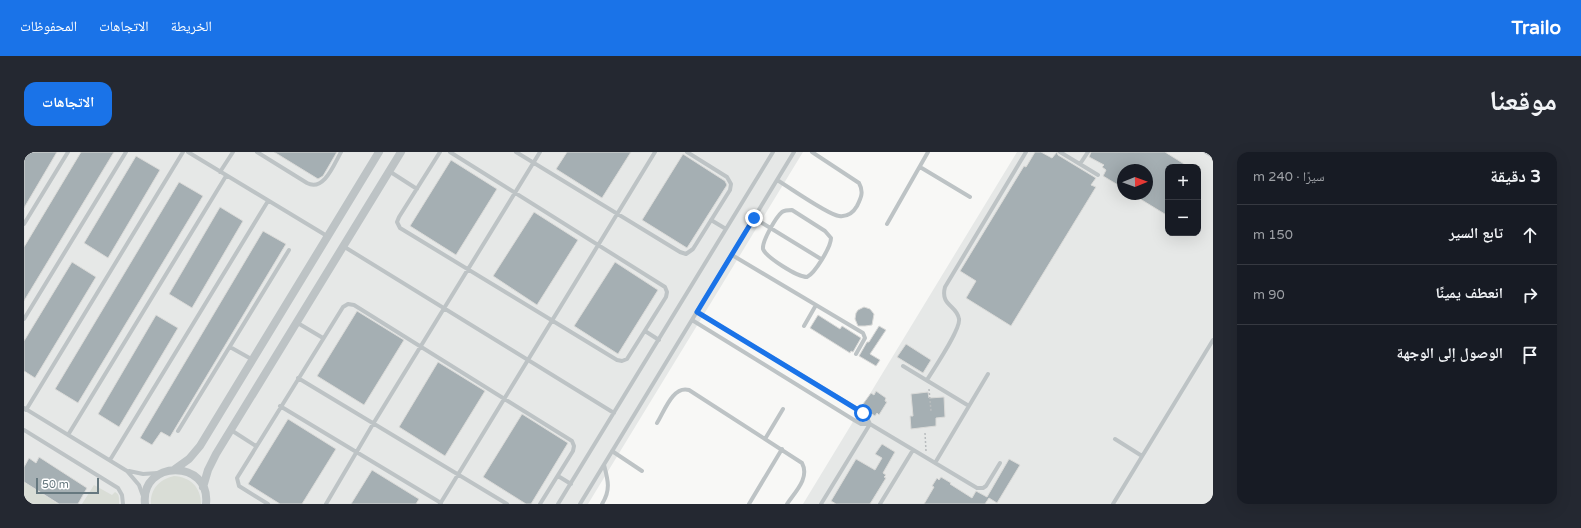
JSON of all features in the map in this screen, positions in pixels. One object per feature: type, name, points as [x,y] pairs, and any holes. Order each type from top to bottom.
[{"type":"street","points":[[145,503],[145,494],[148,485],[160,473],[175,469],[189,460],[198,450],[379,152]]},
{"type":"street","points":[[203,488],[211,462],[401,152]]},
{"type":"street","points":[[175,469],[192,474],[198,480],[203,488],[207,502]]},
{"type":"lane","points":[[24,224],[68,152]]},
{"type":"lane","points":[[24,319],[126,152]]},
{"type":"lane","points":[[145,503],[139,485],[127,471],[25,409],[183,152]]},
{"type":"lane","points":[[188,152],[268,202],[327,236]]},
{"type":"lane","points":[[220,172],[233,152]]},
{"type":"lane","points":[[257,152],[307,183],[315,185],[319,184],[325,179],[341,152]]},
{"type":"lane","points":[[440,152],[398,220],[400,228],[619,361],[627,359],[666,298],[667,289],[663,285],[450,152]]},
{"type":"lane","points":[[516,152],[683,253],[691,251],[730,190],[731,181],[687,152]]},
{"type":"lane","points":[[326,504],[373,424],[540,152]]},
{"type":"lane","points":[[280,406],[441,504],[654,152]]},
{"type":"lane","points":[[558,504],[773,152]]},
{"type":"lane","points":[[580,504],[794,152]]},
{"type":"lane","points":[[777,180],[833,214],[841,217],[852,213],[862,196],[859,183],[812,152]]},
{"type":"lane","points":[[887,224],[928,152]]},
{"type":"lane","points":[[928,381],[959,326],[958,315],[945,300],[945,287],[1026,152]]},
{"type":"lane","points":[[1060,152],[1098,175]]},
{"type":"lane","points":[[1080,164],[1088,152]]},
{"type":"lane","points":[[1206,152],[1213,156]]},
{"type":"lane","points":[[920,167],[970,198]]},
{"type":"lane","points":[[389,171],[417,189]]},
{"type":"lane","points":[[68,435],[226,176]]},
{"type":"lane","points":[[110,460],[268,202]]},
{"type":"lane","points":[[788,210],[795,211],[826,231],[830,236],[830,245],[809,276],[804,277],[767,255],[763,251],[763,243],[771,228],[782,212],[788,210]]},
{"type":"lane","points":[[754,218],[821,259]]},
{"type":"lane","points":[[711,220],[726,229]]},
{"type":"lane","points":[[343,246],[614,413]]},
{"type":"lane","points":[[178,432],[289,250]]},
{"type":"lane","points":[[732,254],[864,334],[865,338],[856,354]]},
{"type":"lane","points":[[268,504],[241,488],[237,484],[238,475],[343,307],[351,304],[572,441],[574,449],[540,504]]},
{"type":"lane","points":[[804,326],[816,305]]},
{"type":"lane","points":[[697,312],[806,380],[859,410],[866,416],[870,424]]},
{"type":"lane","points":[[692,320],[857,422],[870,424],[974,487],[980,489],[986,486],[1000,463]]},
{"type":"lane","points":[[296,322],[323,338]]},
{"type":"lane","points":[[645,331],[659,340]]},
{"type":"lane","points":[[1113,504],[1213,340]]},
{"type":"lane","points":[[230,347],[253,360]]},
{"type":"lane","points":[[903,366],[969,406]]},
{"type":"lane","points":[[935,463],[988,374]]},
{"type":"lane","points":[[298,378],[507,504]]},
{"type":"lane","points":[[802,387],[806,380]]},
{"type":"lane","points":[[657,423],[675,393],[679,390],[686,389],[799,460],[804,470],[802,481],[787,504]]},
{"type":"lane","points":[[765,439],[783,409]]},
{"type":"lane","points":[[821,504],[870,424]]},
{"type":"lane","points":[[24,430],[118,488],[122,495],[123,504]]},
{"type":"lane","points":[[231,430],[256,446]]},
{"type":"lane","points":[[1115,439],[1142,456]]},
{"type":"lane","points":[[749,504],[782,449]]},
{"type":"lane","points":[[880,504],[913,450]]},
{"type":"lane","points":[[612,451],[642,471]]},
{"type":"lane","points":[[602,504],[607,497],[609,489],[604,464]]},
{"type":"lane","points":[[127,471],[143,474],[160,473]]},
{"type":"lane","points":[[558,476],[571,484]]},
{"type":"path","points":[[928,381],[931,411]]},
{"type":"path","points":[[925,433],[927,458]]},
{"type":"shaded area","points":[[24,152],[803,152],[588,504],[24,504]]},
{"type":"shaded area","points":[[1017,152],[1213,152],[1213,504],[803,504]]},
{"type":"shaded area","points":[[174,476],[185,478],[194,484],[199,493],[201,504],[151,504],[154,489],[160,482]]},
{"type":"shaded area","points":[[24,482],[58,504],[24,504]]},
{"type":"shaded area","points":[[94,485],[112,495],[115,492],[117,493],[119,497],[119,504],[82,504]]},
{"type":"building","points":[[24,152],[57,152],[24,208]]},
{"type":"building","points":[[81,152],[114,152],[24,301],[24,247]]},
{"type":"building","points":[[274,152],[337,152],[323,176],[318,179]]},
{"type":"building","points":[[567,152],[631,152],[602,198],[556,169]]},
{"type":"building","points":[[1035,152],[1041,152],[1052,158],[1057,152],[1058,155],[1096,178],[1091,185],[1096,187],[1011,326],[966,298],[976,281],[960,271],[1024,166],[1026,167]]},
{"type":"building","points":[[1091,152],[1165,152],[1184,164],[1165,164],[1165,214],[1142,200],[1153,200],[1153,164],[1117,164],[1117,184],[1103,176],[1106,170],[1102,167],[1104,165],[1089,157]]},
{"type":"building","points":[[683,154],[725,181],[727,185],[687,248],[642,220]]},
{"type":"building","points":[[136,156],[160,170],[108,258],[84,243]]},
{"type":"building","points":[[451,160],[497,189],[456,255],[410,226]]},
{"type":"building","points":[[179,182],[203,196],[78,403],[55,389]]},
{"type":"building","points":[[220,207],[243,221],[192,308],[169,294]]},
{"type":"building","points":[[534,212],[578,240],[537,305],[493,276]]},
{"type":"building","points":[[263,231],[286,244],[170,437],[161,432],[152,445],[140,438]]},
{"type":"building","points":[[72,262],[96,277],[35,378],[24,371],[24,341]]},
{"type":"building","points":[[615,262],[658,290],[618,354],[574,326]]},
{"type":"building","points":[[864,307],[870,309],[874,314],[872,325],[858,326],[855,319],[856,313]]},
{"type":"building","points":[[357,311],[404,340],[364,405],[317,376]]},
{"type":"building","points":[[156,315],[178,328],[119,427],[98,414]]},
{"type":"building","points":[[818,315],[840,329],[842,326],[861,338],[853,352],[851,351],[850,353],[810,328]]},
{"type":"building","points":[[879,326],[886,330],[870,354],[880,360],[876,366],[859,356]]},
{"type":"building","points":[[906,344],[931,360],[923,373],[897,357]]},
{"type":"building","points":[[438,362],[485,391],[445,456],[399,427]]},
{"type":"building","points":[[876,391],[886,398],[885,401],[887,402],[879,415],[877,413],[875,416],[864,409],[866,406],[863,404],[871,393],[874,395]]},
{"type":"building","points":[[928,392],[929,398],[944,397],[945,417],[936,418],[936,426],[911,429],[910,416],[913,416],[911,394]]},
{"type":"building","points":[[522,414],[568,443],[531,504],[526,504],[483,477]]},
{"type":"building","points":[[288,419],[336,449],[302,504],[280,504],[248,484]]},
{"type":"building","points":[[882,444],[895,452],[883,473],[886,475],[884,477],[886,478],[870,504],[836,504],[831,501],[856,459],[875,470],[882,458],[875,454]]},
{"type":"building","points":[[39,457],[87,488],[78,504],[59,504],[24,482],[24,467],[29,458],[36,463]]},
{"type":"building","points":[[1009,459],[1020,465],[997,503],[989,498],[985,504],[924,504],[934,487],[932,486],[937,478],[939,480],[941,477],[972,498],[976,491],[987,497]]},
{"type":"building","points":[[372,470],[419,499],[416,504],[351,504]]},
{"type":"route","points":[[754,218],[697,312],[806,380],[863,413]]}]
